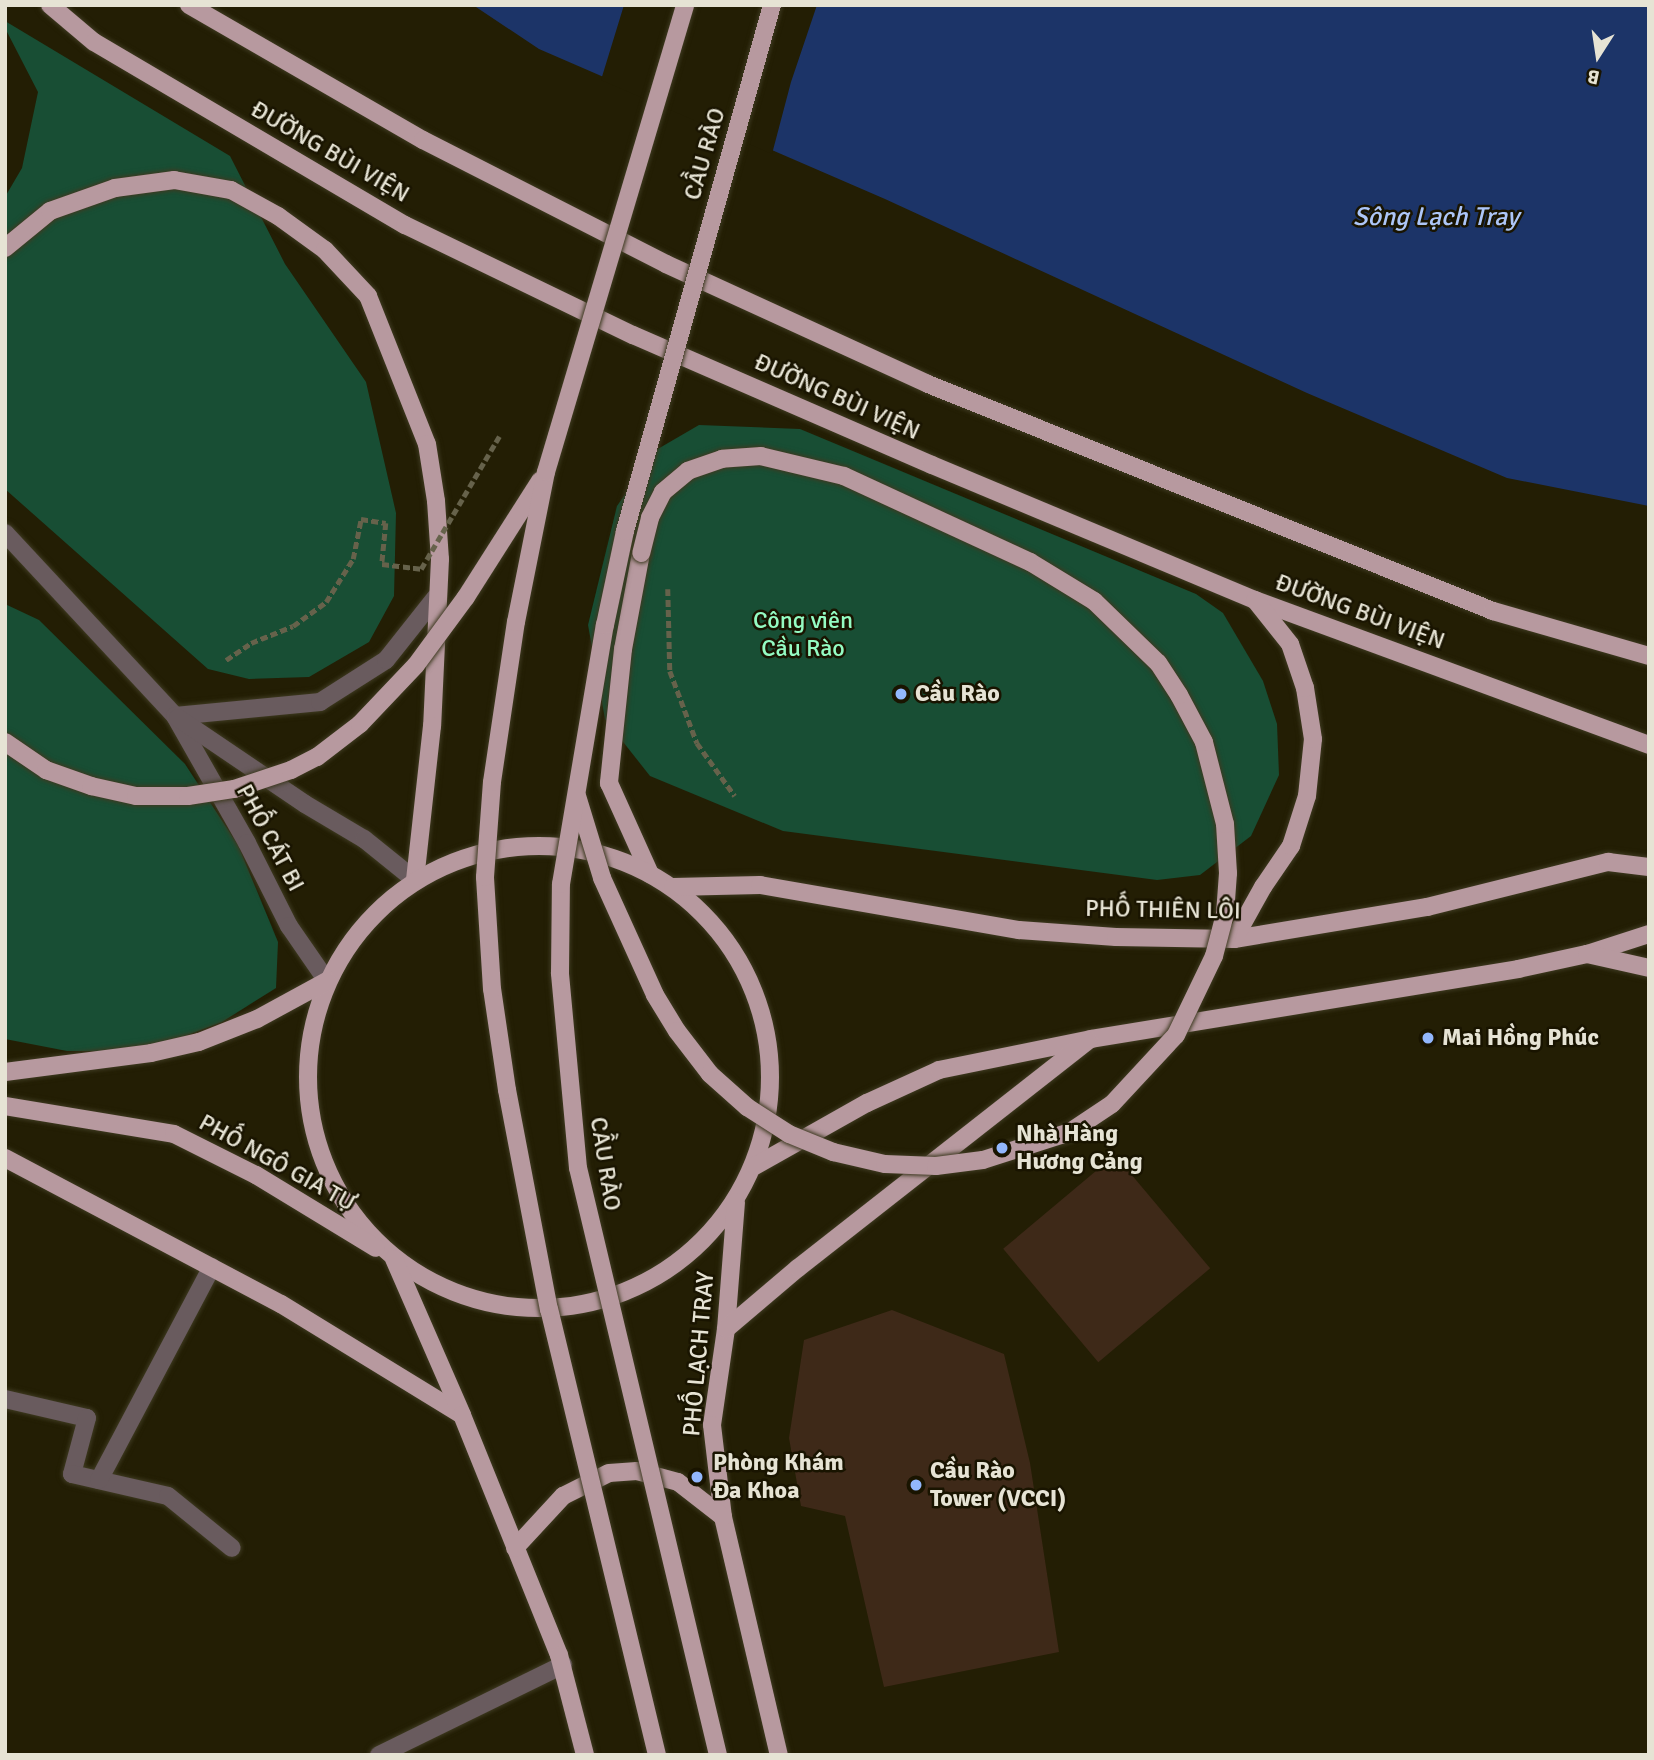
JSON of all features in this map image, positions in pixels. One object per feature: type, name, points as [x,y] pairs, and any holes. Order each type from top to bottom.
[{"type":"main road","name":"ĐƯỜNG BÙI VIỆN","points":[[50,5],[94,41],[405,225],[633,335],[932,465],[1255,600],[1649,745]]},
{"type":"main road","name":"ĐƯỜNG BÙI VIỆN","points":[[189,5],[435,146],[666,264],[928,384],[1493,611],[1649,656]]},
{"type":"main road","points":[[657,1755],[549,1310],[507,1090],[492,989],[485,877],[492,782],[516,622],[546,472],[685,5]]},
{"type":"main road","name":"CẦU RÀO","points":[[718,1755],[578,1168],[560,973],[561,884],[605,625],[625,531],[772,5]]},
{"type":"main road","points":[[5,248],[50,211],[115,188],[174,180],[231,190],[278,216],[325,250],[368,296],[427,444],[436,501],[440,559],[430,751],[415,880]]},
{"type":"main road","points":[[577,796],[602,878],[655,995],[710,1074],[747,1107],[789,1134],[833,1152],[885,1164],[936,1166],[983,1160],[1070,1132],[1112,1104],[1176,1034],[1214,956],[1222,924],[1228,873],[1225,824],[1204,743],[1179,695],[1158,663],[1094,601],[1030,562],[844,476],[761,456],[722,459],[688,471],[663,492],[650,517],[623,649],[609,783],[650,874]]},
{"type":"main road","points":[[5,742],[46,769],[91,786],[136,796],[188,796],[234,789],[292,770],[317,757],[360,724],[416,665],[466,597],[546,472]]},
{"type":"main road","points":[[1234,939],[1263,887],[1291,846],[1307,796],[1313,739],[1305,688],[1290,644],[1255,600]]},
{"type":"main road","points":[[585,1755],[563,1665],[462,1415],[394,1259],[342,1202],[312,1131],[307,1055],[327,981],[363,924],[415,880],[471,855],[531,846],[593,852],[650,874],[673,887],[719,930],[752,983],[770,1043],[771,1106],[755,1166],[736,1202]]},
{"type":"main road","points":[[1608,862],[1649,853]]},
{"type":"main road","name":"PHỐ THIÊN LÔI","points":[[673,887],[760,885],[1019,930],[1116,937],[1234,939],[1427,907],[1608,862],[1649,867]]},
{"type":"main road","points":[[755,1166],[867,1103],[939,1070],[1091,1039],[1518,969],[1587,954],[1649,934]]},
{"type":"main road","points":[[1587,954],[1649,968]]},
{"type":"main road","points":[[5,1072],[151,1053],[200,1042],[257,1019],[327,981]]},
{"type":"main road","points":[[726,1329],[808,1260],[1091,1039]]},
{"type":"main road","name":"PHỐ NGÔ GIA TỰ","points":[[5,1107],[174,1134],[256,1175],[454,1293],[522,1309],[592,1304],[657,1278],[711,1234],[736,1202]]},
{"type":"main road","points":[[5,1158],[281,1304],[462,1415]]},
{"type":"main road","name":"PHỐ LẠCH TRAY","points":[[736,1202],[726,1329],[712,1425],[723,1517],[779,1755]]},
{"type":"main road","points":[[515,1548],[563,1496],[609,1473],[637,1471],[678,1482],[723,1517]]},
{"type":"street","name":"PHỐ CÁT BI","points":[[5,533],[175,716],[305,804],[364,839],[415,880]]},
{"type":"street","points":[[175,716],[320,702],[386,660],[436,597]]},
{"type":"street","name":"PHỐ CÁT BI","points":[[175,716],[247,843],[289,926],[327,981]]},
{"type":"street","points":[[99,1480],[212,1267]]},
{"type":"street","points":[[5,1399],[87,1418],[72,1474],[168,1496],[232,1548]]},
{"type":"street","points":[[379,1755],[563,1665]]},
{"type":"path","points":[[226,660],[251,642],[293,626],[326,603],[353,559],[361,519],[386,523],[382,564],[421,569],[500,435]]},
{"type":"path","points":[[668,582],[670,671],[697,743],[735,796]]},
{"type":"green space","points":[[5,21],[230,156],[285,264],[366,382],[396,513],[394,596],[369,642],[309,677],[249,679],[208,669],[5,489],[5,197],[22,168],[38,92],[5,28]]},
{"type":"green space","name":"Công viên Cầu Rào","points":[[699,425],[800,429],[1196,594],[1223,613],[1263,681],[1277,724],[1279,775],[1251,836],[1200,875],[1157,880],[783,831],[650,776],[605,719],[588,625],[617,506],[656,450]]},
{"type":"green space","points":[[5,604],[39,620],[185,764],[238,845],[278,942],[276,988],[222,1022],[145,1051],[67,1051],[5,1039]]},
{"type":"water","name":"Sông Lạch Tray","points":[[473,5],[1649,5],[1649,506],[1507,478],[1307,393],[885,199],[539,49]]},
{"type":"pier","points":[[624,5],[817,5],[791,82],[772,154],[601,80]]},
{"type":"building","points":[[1115,1155],[1210,1268],[1098,1362],[1003,1249]]},
{"type":"building","name":"Cầu Rào Tower (VCCI)","points":[[892,1310],[1004,1354],[1030,1463],[1059,1652],[884,1687],[845,1516],[801,1506],[789,1438],[804,1340]]},
{"type":"place","name":"Cầu Rào","points":[[901,694]]},
{"type":"place","name":"Mai Hồng Phúc","points":[[1428,1038]]},
{"type":"place","name":"Nhà Hàng Hương Cảng","points":[[1002,1148]]},
{"type":"place","name":"Phòng Khám Đa Khoa","points":[[697,1477]]},
{"type":"place","name":"Cầu Rào Tower (VCCI)","points":[[916,1485]]}]
